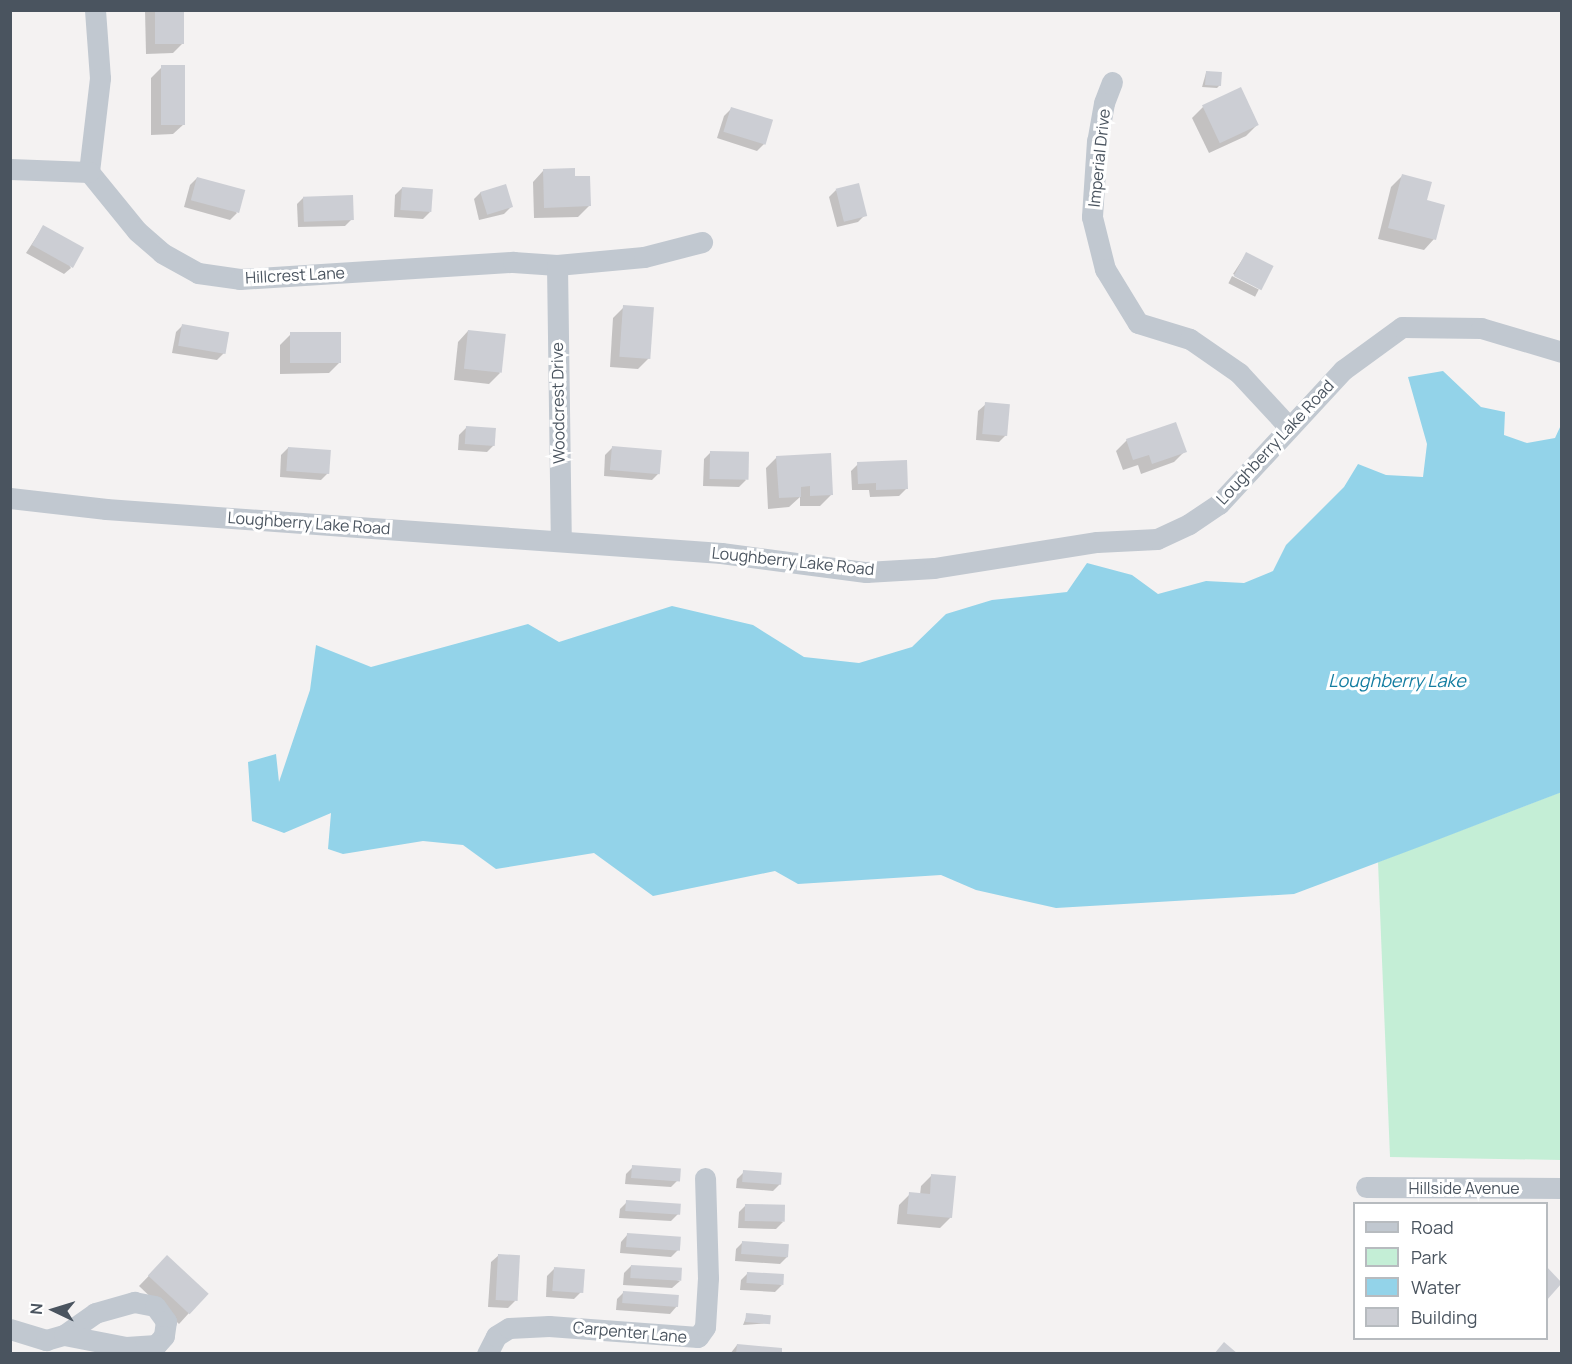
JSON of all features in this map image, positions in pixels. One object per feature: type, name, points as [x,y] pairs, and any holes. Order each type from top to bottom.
[{"type":"street","points":[[10,169],[89,172],[100,78],[95,10]]},
{"type":"street","name":"Imperial Drive","points":[[1112,82],[1104,103],[1097,141],[1093,206],[1105,269],[1138,323],[1190,339],[1239,373],[1289,427]]},
{"type":"street","name":"Hillcrest Lane","points":[[89,172],[137,231],[162,253],[198,273],[240,279],[513,262],[557,265],[644,257],[702,242]]},
{"type":"street","name":"Woodcrest Drive","points":[[557,265],[561,540]]},
{"type":"street","name":"Loughberry Lake Road","points":[[10,498],[106,509],[721,553],[866,572],[934,568],[1097,542],[1156,539],[1219,504],[1342,370],[1402,327],[1481,328],[1562,352]]},
{"type":"street","name":"Carpenter Lane","points":[[487,1353],[496,1336],[509,1328],[549,1326],[698,1337],[705,1327],[708,1278],[705,1178]]},
{"type":"street","name":"Hillside Avenue","points":[[1366,1187],[1562,1188]]},
{"type":"street","points":[[11,1330],[46,1340],[64,1335]]},
{"type":"green space","points":[[1561,792],[1561,1160],[1390,1157],[1378,862]]},
{"type":"water","name":"Loughberry Lake","points":[[1443,371],[1481,407],[1505,412],[1504,435],[1527,443],[1555,438],[1561,425],[1562,792],[1419,847],[1294,894],[1056,908],[976,890],[941,875],[798,884],[775,871],[653,896],[594,853],[496,869],[463,845],[423,841],[343,854],[328,849],[331,813],[284,833],[252,821],[248,762],[276,754],[279,782],[310,690],[316,645],[371,667],[528,624],[559,642],[672,606],[753,625],[804,657],[859,663],[912,647],[946,614],[992,600],[1067,592],[1087,563],[1132,575],[1158,594],[1206,581],[1244,583],[1273,571],[1286,545],[1344,487],[1358,464],[1386,475],[1423,477],[1427,444],[1408,377]]},
{"type":"building","points":[[155,10],[184,10],[184,44],[155,44]]},
{"type":"building","points":[[161,65],[185,65],[185,125],[161,125]]},
{"type":"building","points":[[1206,71],[1222,72],[1221,86],[1205,85]]},
{"type":"building","points":[[1241,87],[1259,125],[1220,143],[1202,105]]},
{"type":"building","points":[[731,107],[773,120],[765,145],[723,132]]},
{"type":"building","points":[[575,168],[575,176],[590,176],[591,206],[544,208],[543,169]]},
{"type":"building","points":[[1402,174],[1432,182],[1427,200],[1445,205],[1436,240],[1388,228]]},
{"type":"building","points":[[197,177],[245,190],[239,213],[191,200]]},
{"type":"building","points":[[859,183],[867,216],[844,222],[836,189]]},
{"type":"building","points":[[506,184],[513,207],[487,215],[480,192]]},
{"type":"building","points":[[402,187],[433,189],[431,212],[400,210]]},
{"type":"building","points":[[353,195],[354,220],[304,222],[303,197]]},
{"type":"building","points":[[43,225],[84,248],[73,268],[32,245]]},
{"type":"building","points":[[1246,252],[1274,266],[1261,290],[1234,276]]},
{"type":"building","points":[[623,305],[654,307],[650,359],[619,357]]},
{"type":"building","points":[[182,324],[229,332],[225,354],[178,346]]},
{"type":"building","points":[[468,330],[506,334],[502,373],[464,369]]},
{"type":"building","points":[[290,332],[341,332],[341,363],[290,363]]},
{"type":"building","points":[[985,402],[1010,404],[1007,436],[982,434]]},
{"type":"building","points":[[1176,422],[1187,452],[1152,464],[1149,455],[1133,460],[1126,439]]},
{"type":"building","points":[[466,426],[496,428],[495,446],[465,444]]},
{"type":"building","points":[[612,446],[662,450],[660,474],[610,470]]},
{"type":"building","points":[[288,447],[331,450],[329,474],[286,471]]},
{"type":"building","points":[[710,451],[749,452],[749,480],[710,479]]},
{"type":"building","points":[[831,453],[833,495],[810,496],[810,486],[801,487],[801,497],[779,498],[776,456]]},
{"type":"building","points":[[907,460],[908,489],[876,490],[876,483],[858,484],[857,462]]},
{"type":"building","points":[[632,1165],[681,1168],[680,1181],[631,1178]]},
{"type":"building","points":[[743,1170],[782,1173],[781,1185],[742,1182]]},
{"type":"building","points":[[931,1174],[956,1176],[952,1218],[907,1214],[909,1192],[930,1194]]},
{"type":"building","points":[[626,1200],[681,1204],[680,1215],[625,1211]]},
{"type":"building","points":[[745,1204],[785,1205],[785,1222],[745,1221]]},
{"type":"building","points":[[627,1233],[681,1237],[680,1251],[626,1247]]},
{"type":"building","points":[[742,1241],[789,1244],[788,1257],[741,1254]]},
{"type":"building","points":[[498,1254],[520,1255],[518,1301],[496,1300]]},
{"type":"building","points":[[167,1255],[209,1294],[190,1314],[148,1275]]},
{"type":"building","points":[[631,1265],[682,1268],[681,1281],[630,1278]]},
{"type":"building","points":[[554,1267],[585,1269],[583,1293],[552,1291]]},
{"type":"building","points":[[1548,1268],[1562,1283],[1548,1299]]},
{"type":"building","points":[[747,1272],[784,1274],[783,1285],[746,1283]]},
{"type":"building","points":[[623,1291],[679,1295],[678,1307],[622,1303]]},
{"type":"building","points":[[746,1313],[771,1315],[770,1324],[745,1322]]},
{"type":"building","points":[[1224,1342],[1238,1354],[1214,1354]]},
{"type":"building","points":[[737,1344],[782,1348],[782,1354],[736,1354]]}]
